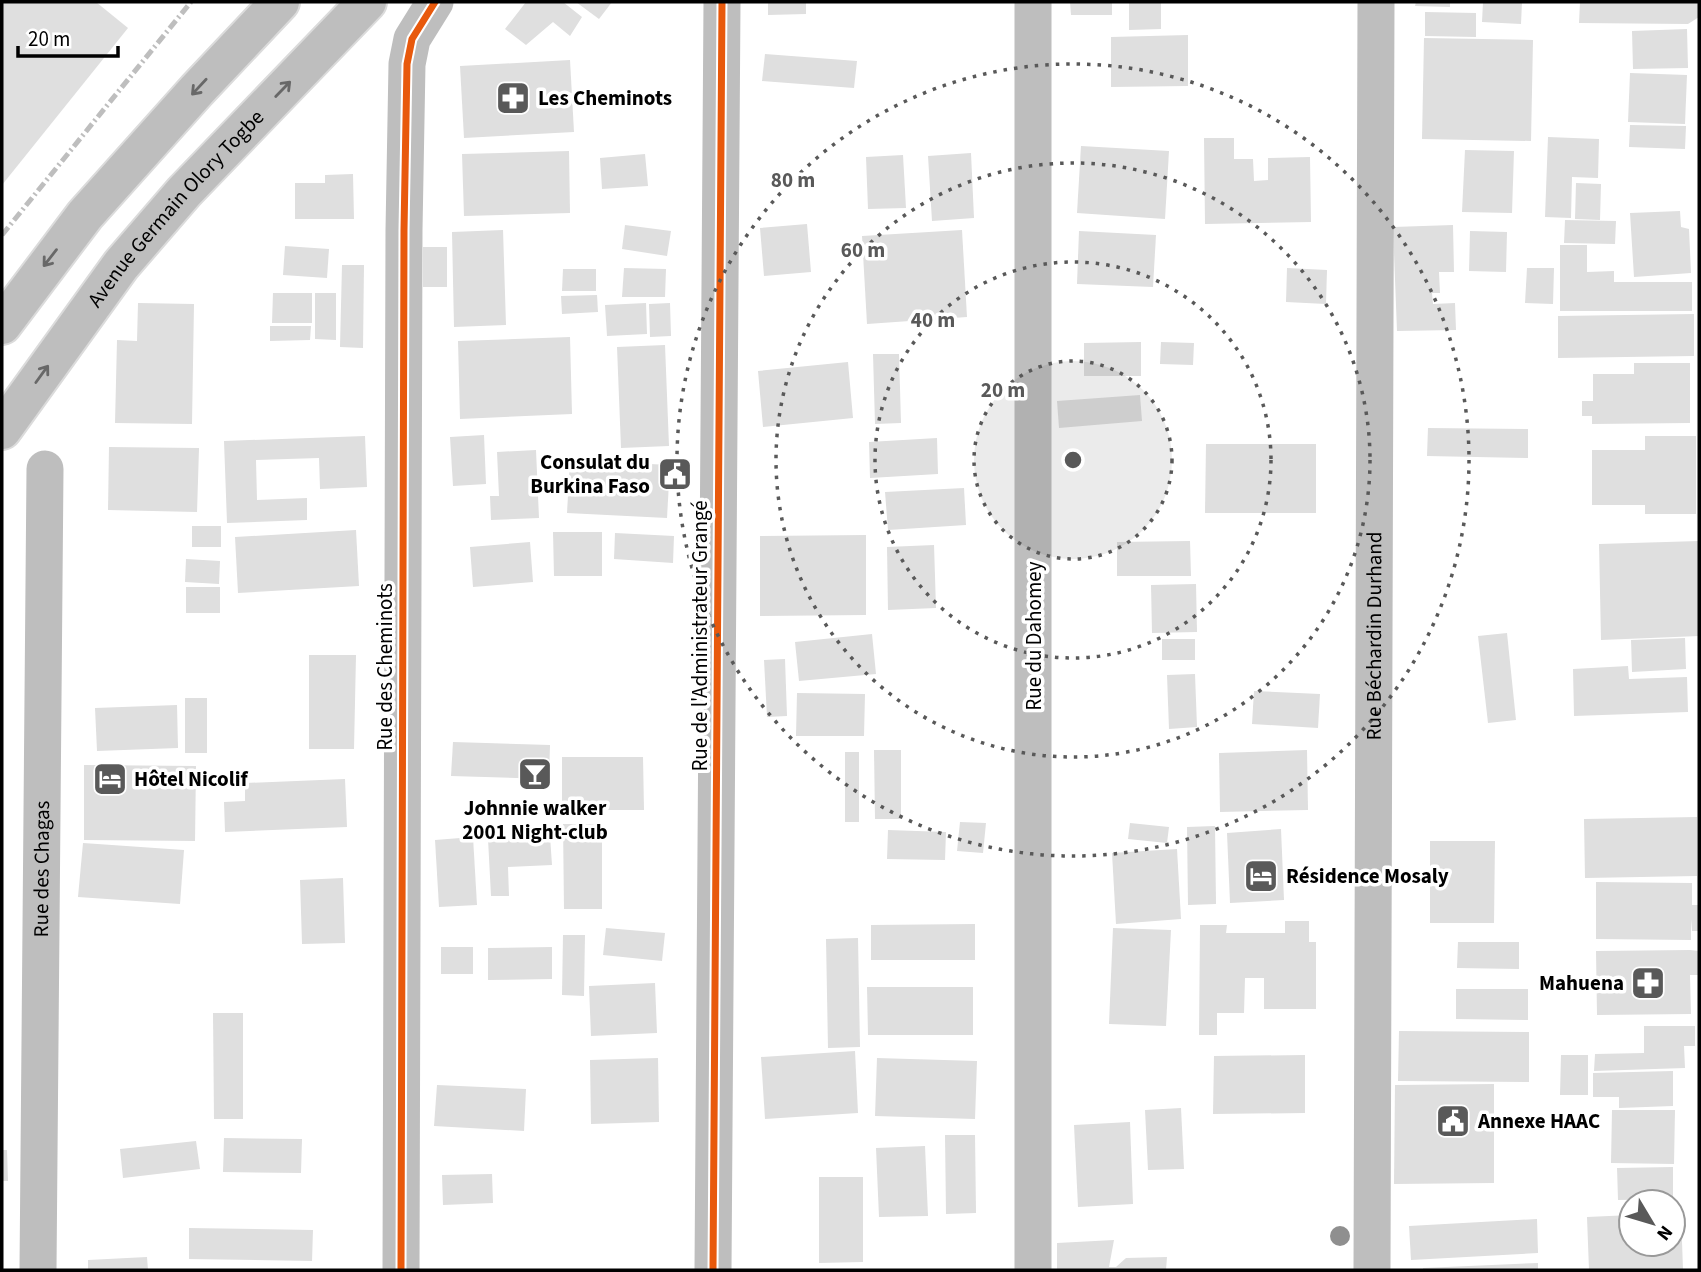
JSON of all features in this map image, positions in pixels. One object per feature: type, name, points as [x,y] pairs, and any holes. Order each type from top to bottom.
[{"type":"highway","points":[[2,325],[85,215],[188,99],[280,2]]},
{"type":"highway","name":"Avenue Germain Olory Togbe","points":[[2,430],[121,265],[184,192],[367,2]]},
{"type":"street","name":"Rue des Cheminots","points":[[401,1270],[404,244],[407,64],[412,40],[435,2]]},
{"type":"street","name":"Rue de l'Administrateur Grangé","points":[[713,1270],[722,2]]},
{"type":"street","name":"Rue du Dahomey","points":[[1033,2],[1033,1270]]},
{"type":"street","name":"Rue Béchardin Durhand","points":[[1372,1270],[1376,2]]},
{"type":"street","name":"Rue des Chagas","points":[[38,1270],[45,469]]},
{"type":"building","points":[[2,2],[96,2],[128,28],[2,185]]},
{"type":"building","points":[[526,2],[563,2],[582,17],[570,36],[553,22],[526,45],[505,29]]},
{"type":"building","points":[[576,2],[612,2],[599,19]]},
{"type":"building","points":[[768,2],[806,2],[806,14],[768,15]]},
{"type":"building","points":[[1070,2],[1112,2],[1112,15],[1071,15]]},
{"type":"building","points":[[1129,2],[1161,2],[1161,29],[1129,30]]},
{"type":"building","points":[[1416,2],[1450,2],[1450,7],[1415,6]]},
{"type":"building","points":[[1483,2],[1522,2],[1521,24],[1482,22]]},
{"type":"building","points":[[1580,2],[1699,2],[1699,17],[1688,24],[1579,23]]},
{"type":"building","points":[[1425,12],[1476,13],[1476,37],[1425,36]]},
{"type":"building","points":[[1687,29],[1688,68],[1633,69],[1632,31]]},
{"type":"building","points":[[1188,35],[1188,86],[1111,87],[1111,37]]},
{"type":"building","points":[[1424,38],[1533,40],[1531,141],[1422,139]]},
{"type":"building","points":[[765,54],[857,61],[854,88],[762,81]]},
{"type":"building","points":[[570,60],[574,132],[464,138],[460,66]]},
{"type":"building","points":[[1630,73],[1687,75],[1685,124],[1628,122]]},
{"type":"building","points":[[1630,125],[1686,126],[1685,149],[1629,147]]},
{"type":"building","points":[[1548,137],[1599,139],[1598,178],[1572,177],[1571,218],[1545,217]]},
{"type":"building","points":[[1204,138],[1234,138],[1234,159],[1253,159],[1254,181],[1268,180],[1268,158],[1310,157],[1311,222],[1205,224]]},
{"type":"building","points":[[1081,146],[1169,151],[1165,219],[1077,213]]},
{"type":"building","points":[[1465,150],[1514,151],[1512,213],[1462,212]]},
{"type":"building","points":[[569,151],[570,213],[464,216],[462,154]]},
{"type":"building","points":[[971,153],[974,218],[932,221],[928,156]]},
{"type":"building","points":[[645,154],[648,186],[602,189],[600,158]]},
{"type":"building","points":[[903,155],[906,208],[868,209],[866,157]]},
{"type":"building","points":[[353,174],[354,219],[295,219],[295,183],[325,183],[325,175]]},
{"type":"building","points":[[1576,183],[1601,184],[1600,220],[1575,219]]},
{"type":"building","points":[[1680,211],[1681,227],[1689,229],[1691,273],[1634,277],[1630,213]]},
{"type":"building","points":[[1565,220],[1616,221],[1615,244],[1564,243]]},
{"type":"building","points":[[807,224],[811,272],[764,276],[760,228]]},
{"type":"building","points":[[625,225],[671,231],[667,256],[622,249]]},
{"type":"building","points":[[1453,225],[1454,272],[1439,272],[1440,293],[1432,293],[1433,304],[1455,303],[1456,330],[1397,331],[1393,227]]},
{"type":"building","points":[[503,230],[506,325],[454,327],[452,232]]},
{"type":"building","points":[[962,230],[967,317],[867,324],[862,236]]},
{"type":"building","points":[[1079,231],[1156,235],[1153,287],[1077,284]]},
{"type":"building","points":[[1470,231],[1507,232],[1506,272],[1469,271]]},
{"type":"building","points":[[1560,245],[1587,245],[1587,272],[1614,271],[1614,282],[1692,282],[1692,311],[1560,311]]},
{"type":"building","points":[[285,246],[329,249],[327,278],[283,275]]},
{"type":"building","points":[[423,247],[447,247],[447,287],[423,287]]},
{"type":"building","points":[[342,265],[364,265],[363,348],[340,347]]},
{"type":"building","points":[[624,268],[666,269],[665,297],[622,297]]},
{"type":"building","points":[[1287,268],[1327,270],[1326,304],[1286,302]]},
{"type":"building","points":[[1527,268],[1554,268],[1553,304],[1525,303]]},
{"type":"building","points":[[563,269],[596,269],[596,291],[562,291]]},
{"type":"building","points":[[273,293],[312,293],[312,323],[272,323]]},
{"type":"building","points":[[315,293],[336,293],[336,340],[315,339]]},
{"type":"building","points":[[597,295],[598,312],[562,314],[561,296]]},
{"type":"building","points":[[138,303],[194,304],[192,424],[115,423],[117,340],[137,341]]},
{"type":"building","points":[[646,303],[647,334],[607,336],[605,305]]},
{"type":"building","points":[[670,303],[671,336],[650,337],[649,304]]},
{"type":"building","points":[[1694,314],[1694,356],[1558,358],[1558,316]]},
{"type":"building","points":[[270,326],[311,326],[310,340],[270,341]]},
{"type":"building","points":[[570,337],[572,414],[460,419],[458,341]]},
{"type":"building","points":[[1141,342],[1141,376],[1084,376],[1084,343]]},
{"type":"building","points":[[1161,342],[1194,343],[1193,365],[1160,364]]},
{"type":"building","points":[[665,345],[669,446],[621,448],[617,347]]},
{"type":"building","points":[[873,354],[899,354],[901,423],[875,424]]},
{"type":"building","points":[[848,362],[853,418],[763,427],[758,371]]},
{"type":"building","points":[[1634,363],[1690,363],[1690,423],[1592,424],[1592,416],[1582,416],[1582,401],[1593,401],[1593,374],[1634,374]]},
{"type":"building","points":[[1140,395],[1142,421],[1059,428],[1057,401]]},
{"type":"building","points":[[1428,428],[1528,429],[1528,458],[1427,456]]},
{"type":"building","points":[[484,435],[486,484],[453,486],[450,437]]},
{"type":"building","points":[[365,436],[367,487],[320,489],[319,458],[256,460],[257,500],[307,498],[307,520],[227,523],[224,441]]},
{"type":"building","points":[[1645,436],[1696,436],[1696,514],[1645,514],[1645,505],[1592,505],[1592,450],[1645,450]]},
{"type":"building","points":[[937,438],[938,474],[870,478],[869,442]]},
{"type":"building","points":[[1206,444],[1316,444],[1316,513],[1205,513]]},
{"type":"building","points":[[109,447],[199,448],[197,512],[108,510]]},
{"type":"building","points":[[536,450],[539,518],[491,520],[490,496],[499,496],[497,452]]},
{"type":"building","points":[[570,460],[670,465],[667,518],[567,513]]},
{"type":"building","points":[[964,488],[966,525],[888,530],[885,492]]},
{"type":"building","points":[[192,526],[221,526],[221,547],[192,547]]},
{"type":"building","points":[[356,530],[359,586],[238,593],[235,537]]},
{"type":"building","points":[[553,532],[602,532],[602,576],[554,576]]},
{"type":"building","points":[[615,533],[674,536],[673,563],[614,559]]},
{"type":"building","points":[[866,535],[866,615],[760,616],[760,536]]},
{"type":"building","points":[[1190,541],[1191,576],[1117,576],[1117,542]]},
{"type":"building","points":[[1699,541],[1699,636],[1601,640],[1599,544]]},
{"type":"building","points":[[530,542],[533,582],[473,587],[470,547]]},
{"type":"building","points":[[934,545],[936,608],[888,610],[887,547]]},
{"type":"building","points":[[186,559],[220,561],[219,584],[185,582]]},
{"type":"building","points":[[1196,584],[1197,632],[1152,633],[1151,585]]},
{"type":"building","points":[[186,587],[220,587],[220,613],[186,613]]},
{"type":"building","points":[[1507,633],[1516,720],[1488,723],[1478,636]]},
{"type":"building","points":[[872,634],[876,674],[799,681],[795,642]]},
{"type":"building","points":[[1685,638],[1686,669],[1632,672],[1631,640]]},
{"type":"building","points":[[1162,639],[1195,639],[1195,660],[1162,660]]},
{"type":"building","points":[[309,655],[356,655],[354,749],[309,749]]},
{"type":"building","points":[[785,659],[787,716],[767,717],[764,660]]},
{"type":"building","points":[[1628,666],[1629,679],[1687,677],[1688,712],[1574,716],[1573,669]]},
{"type":"building","points":[[1195,674],[1197,727],[1169,729],[1167,675]]},
{"type":"building","points":[[1254,691],[1320,694],[1318,728],[1252,724]]},
{"type":"building","points":[[797,693],[865,694],[864,736],[796,736]]},
{"type":"building","points":[[185,698],[207,698],[207,753],[185,753]]},
{"type":"building","points":[[177,705],[178,748],[97,751],[95,708]]},
{"type":"building","points":[[453,742],[550,745],[549,779],[451,776]]},
{"type":"building","points":[[874,750],[901,750],[901,819],[875,819]]},
{"type":"building","points":[[1307,750],[1308,810],[1220,812],[1219,753]]},
{"type":"building","points":[[845,752],[859,752],[859,822],[845,822]]},
{"type":"building","points":[[562,757],[643,757],[644,810],[562,810]]},
{"type":"building","points":[[84,765],[196,766],[195,841],[84,840]]},
{"type":"building","points":[[345,779],[347,827],[225,832],[224,802],[245,801],[245,783]]},
{"type":"building","points":[[1697,817],[1697,876],[1585,878],[1584,819]]},
{"type":"building","points":[[960,822],[986,823],[983,853],[957,851]]},
{"type":"building","points":[[1130,823],[1169,827],[1167,843],[1128,839]]},
{"type":"building","points":[[563,824],[602,824],[602,909],[564,909]]},
{"type":"building","points":[[1215,826],[1216,904],[1188,905],[1187,827]]},
{"type":"building","points":[[1281,829],[1284,900],[1230,903],[1227,833]]},
{"type":"building","points":[[888,830],[946,832],[945,860],[887,859]]},
{"type":"building","points":[[550,836],[552,865],[508,867],[509,896],[491,896],[488,839]]},
{"type":"building","points":[[473,837],[477,905],[439,907],[435,840]]},
{"type":"building","points":[[1430,841],[1495,841],[1494,923],[1430,923]]},
{"type":"building","points":[[83,843],[184,850],[180,904],[78,897]]},
{"type":"building","points":[[1177,849],[1181,919],[1116,924],[1112,853]]},
{"type":"building","points":[[343,878],[345,943],[302,944],[300,880]]},
{"type":"building","points":[[1596,882],[1692,883],[1692,905],[1699,905],[1699,931],[1692,931],[1691,919],[1691,940],[1596,939]]},
{"type":"building","points":[[1285,921],[1309,921],[1309,942],[1316,942],[1316,1009],[1264,1009],[1264,978],[1245,978],[1244,1013],[1217,1013],[1217,1035],[1199,1035],[1200,925],[1227,925],[1226,933],[1285,933]]},
{"type":"building","points":[[975,924],[975,960],[871,960],[871,925]]},
{"type":"building","points":[[606,928],[665,933],[662,961],[603,955]]},
{"type":"building","points":[[1113,928],[1171,930],[1166,1026],[1109,1024]]},
{"type":"building","points":[[563,935],[585,935],[584,996],[562,995]]},
{"type":"building","points":[[858,938],[860,1047],[828,1048],[826,939]]},
{"type":"building","points":[[1458,942],[1519,942],[1519,969],[1457,968]]},
{"type":"building","points":[[441,947],[473,947],[473,974],[441,974]]},
{"type":"building","points":[[552,947],[552,979],[488,980],[488,948]]},
{"type":"building","points":[[1596,951],[1699,951],[1699,975],[1690,975],[1691,1014],[1597,1015]]},
{"type":"building","points":[[655,983],[657,1033],[591,1036],[589,986]]},
{"type":"building","points":[[867,987],[973,987],[973,1035],[868,1035]]},
{"type":"building","points":[[1456,989],[1528,989],[1528,1020],[1456,1019]]},
{"type":"building","points":[[213,1013],[243,1013],[243,1119],[214,1119]]},
{"type":"building","points":[[1644,1026],[1695,1026],[1695,1046],[1684,1046],[1685,1068],[1594,1071],[1595,1054],[1644,1053]]},
{"type":"building","points":[[1399,1031],[1529,1032],[1529,1082],[1398,1081]]},
{"type":"building","points":[[855,1051],[858,1113],[765,1119],[761,1057]]},
{"type":"building","points":[[1305,1055],[1305,1113],[1213,1114],[1214,1056]]},
{"type":"building","points":[[1561,1055],[1588,1055],[1588,1095],[1560,1095]]},
{"type":"building","points":[[658,1058],[659,1122],[591,1124],[590,1060]]},
{"type":"building","points":[[877,1058],[977,1061],[975,1119],[875,1116]]},
{"type":"building","points":[[1673,1071],[1673,1106],[1619,1108],[1619,1097],[1593,1097],[1593,1073]]},
{"type":"building","points":[[1494,1084],[1494,1183],[1394,1184],[1395,1085]]},
{"type":"building","points":[[437,1085],[526,1089],[524,1131],[434,1126]]},
{"type":"building","points":[[1181,1108],[1184,1169],[1148,1170],[1145,1110]]},
{"type":"building","points":[[1612,1110],[1675,1110],[1674,1164],[1611,1163]]},
{"type":"building","points":[[1130,1122],[1133,1204],[1078,1207],[1074,1125]]},
{"type":"building","points":[[945,1135],[975,1135],[976,1213],[946,1214]]},
{"type":"building","points":[[224,1138],[302,1139],[301,1173],[223,1172]]},
{"type":"building","points":[[196,1141],[200,1169],[123,1178],[120,1149]]},
{"type":"building","points":[[925,1146],[928,1216],[879,1217],[876,1148]]},
{"type":"building","points":[[2,1150],[7,1150],[8,1181],[2,1181]]},
{"type":"building","points":[[1673,1167],[1673,1188],[1618,1188],[1617,1168]]},
{"type":"building","points":[[492,1174],[493,1203],[443,1205],[442,1175]]},
{"type":"building","points":[[819,1177],[863,1177],[863,1262],[819,1263]]},
{"type":"building","points":[[1617,1216],[1617,1258],[1683,1258],[1683,1270],[1589,1270],[1587,1217]]},
{"type":"building","points":[[1537,1219],[1538,1253],[1411,1260],[1409,1226]]},
{"type":"building","points":[[189,1228],[313,1230],[312,1261],[189,1259]]},
{"type":"building","points":[[1114,1240],[1109,1267],[1116,1267],[1126,1258],[1167,1257],[1166,1270],[1057,1270],[1057,1243]]},
{"type":"building","points":[[147,1257],[148,1270],[88,1270],[88,1260]]},
{"type":"building","points":[[1538,1263],[1538,1270],[1423,1270],[1423,1268]]},
{"type":"railway","points":[[2,235],[191,2]]},
{"type":"cycle path","points":[[401,1270],[404,230],[407,64],[412,39],[435,2]]},
{"type":"cycle path","points":[[713,1270],[722,2]]},
{"type":"place","name":"Les Cheminots","points":[[513,98]]},
{"type":"place","name":"Consulat du Burkina Faso","points":[[675,474]]},
{"type":"place","name":"Johnnie walker 2001 Night-club","points":[[535,774]]},
{"type":"place","name":"Hôtel Nicolif","points":[[110,779]]},
{"type":"place","name":"Résidence Mosaly","points":[[1261,876]]},
{"type":"place","name":"Mahuena","points":[[1648,983]]},
{"type":"place","name":"Annexe HAAC","points":[[1453,1121]]}]
